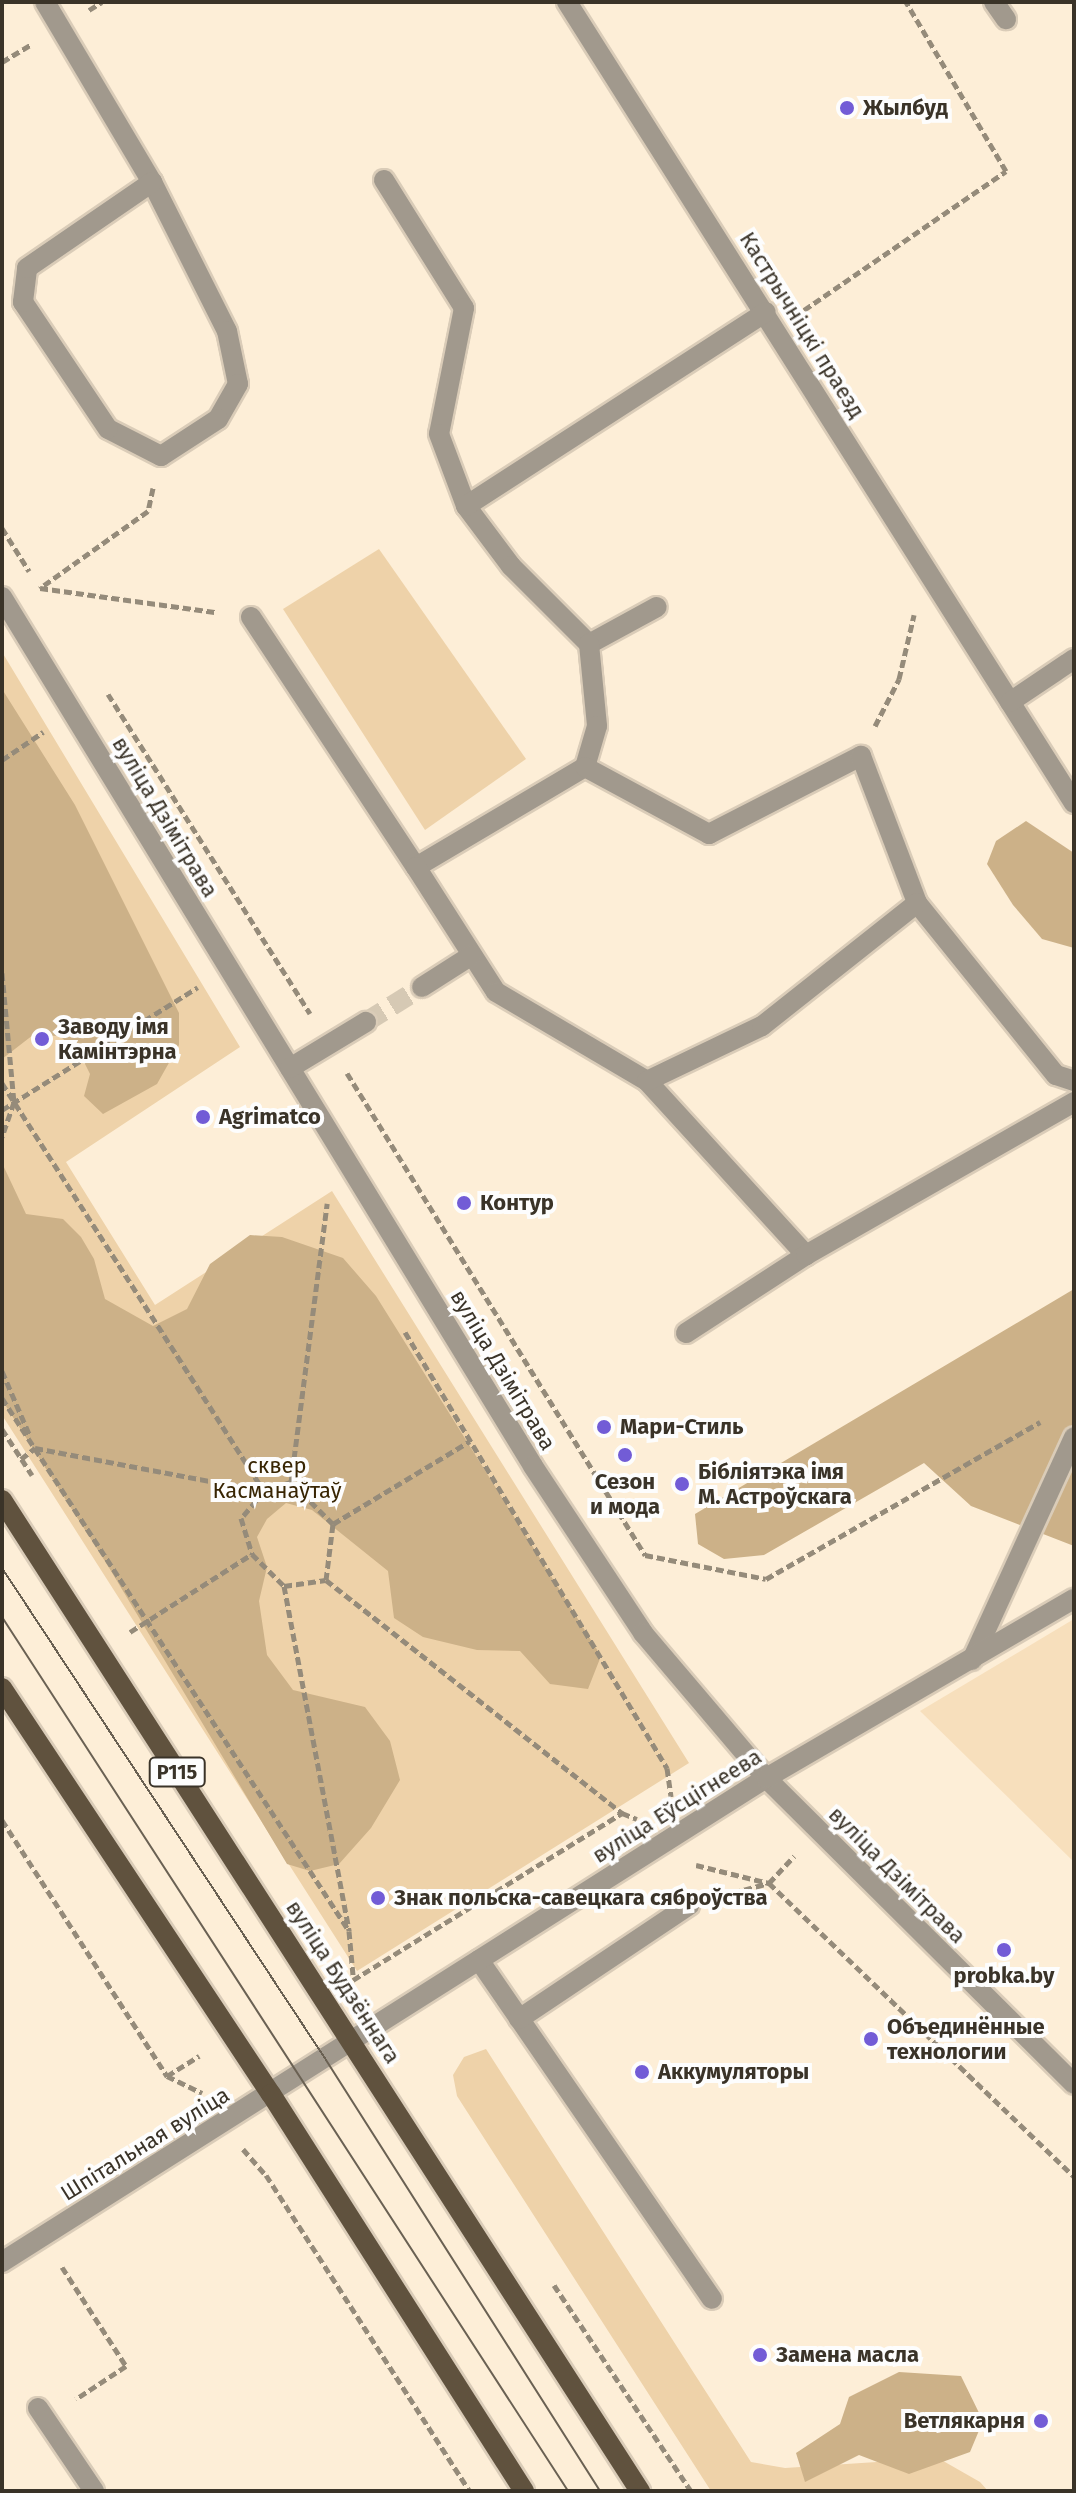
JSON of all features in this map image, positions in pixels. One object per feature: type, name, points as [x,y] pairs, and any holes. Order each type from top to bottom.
[{"type":"main road","name":"вуліца Будзённага","points":[[2,1500],[354,2042],[640,2491]]},
{"type":"main road","points":[[2,1688],[271,2094],[524,2491]]},
{"type":"street","points":[[45,2],[152,182],[227,331],[238,384],[218,419],[161,456],[108,429],[23,302],[27,268],[152,182]]},
{"type":"street","name":"Кастрычніцкі праезд","points":[[567,2],[772,320],[925,570],[1074,803]]},
{"type":"street","points":[[994,2],[1006,19]]},
{"type":"street","points":[[384,180],[464,308],[439,434],[466,506],[511,566],[589,644],[597,726],[585,767],[416,867]]},
{"type":"street","points":[[466,506],[772,320]]},
{"type":"street","name":"вуліца Дзімітрава","points":[[2,597],[533,1466],[643,1633],[766,1778],[1074,2084]]},
{"type":"street","points":[[589,644],[657,607]]},
{"type":"street","points":[[251,617],[496,992],[647,1081],[806,1255]]},
{"type":"street","points":[[1010,702],[1074,659]]},
{"type":"street","points":[[585,767],[709,834],[861,756],[917,903],[1056,1075],[1074,1081]]},
{"type":"street","points":[[647,1081],[762,1026],[917,903]]},
{"type":"street","points":[[422,987],[472,955]]},
{"type":"street","points":[[290,1068],[366,1022]]},
{"type":"street","points":[[686,1333],[806,1255],[1074,1102]]},
{"type":"street","points":[[972,1660],[1074,1437]]},
{"type":"street","name":"вуліца Еўсцігнеева","points":[[313,2067],[766,1778],[1074,1599]]},
{"type":"street","points":[[519,2019],[689,1905]]},
{"type":"street","points":[[479,1960],[712,2299]]},
{"type":"street","name":"Шпітальная вуліца","points":[[2,2262],[313,2067]]},
{"type":"street","points":[[42,2414],[94,2491]]},
{"type":"path","points":[[772,320],[1006,171],[906,2]]},
{"type":"path","points":[[161,456],[148,511],[40,588],[251,617]]},
{"type":"path","points":[[861,756],[899,679],[925,570]]},
{"type":"path","points":[[2,760],[44,732]]},
{"type":"path","points":[[2,973],[14,1102],[2,1137]]},
{"type":"path","points":[[2,1110],[198,987]]},
{"type":"path","points":[[2,1083],[264,1491]]},
{"type":"path","points":[[291,1482],[327,1203]]},
{"type":"path","points":[[2,1371],[35,1448]]},
{"type":"path","points":[[2,1398],[349,1931]]},
{"type":"path","points":[[645,1555],[766,1579],[1047,1418]]},
{"type":"path","points":[[333,1524],[470,1441]]},
{"type":"path","points":[[21,1459],[35,1448],[264,1491],[291,1482]]},
{"type":"path","points":[[291,1482],[333,1524]]},
{"type":"path","points":[[264,1491],[241,1518],[252,1554],[284,1586],[349,1931],[353,1980],[622,1813]]},
{"type":"path","points":[[326,1580],[333,1524]]},
{"type":"path","points":[[130,1632],[252,1554]]},
{"type":"path","points":[[284,1586],[326,1580],[622,1813],[676,1834],[697,1867],[769,1883],[1074,2176]]},
{"type":"path","points":[[2,1820],[167,2076],[207,2095]]},
{"type":"path","points":[[689,1905],[769,1883]]},
{"type":"path","points":[[167,2076],[199,2056]]},
{"type":"path","points":[[239,2144],[266,2175],[470,2491]]},
{"type":"path","points":[[42,2414],[126,2366],[56,2257]]},
{"type":"shaded area","points":[[1074,1619],[1074,1862],[920,1711]]},
{"type":"green space","points":[[379,549],[526,759],[425,830],[283,609]]},
{"type":"green space","name":"сквер Касманаўтаў","points":[[2,652],[240,1047],[66,1162],[155,1305],[332,1191],[689,1763],[357,1971],[2,1415]]},
{"type":"green space","points":[[2,689],[75,805],[179,1013],[179,1045],[157,1084],[103,1114],[84,1096],[90,1074],[81,1056],[60,1036],[33,1035],[2,1059]]},
{"type":"green space","points":[[1026,821],[1074,853],[1074,948],[1042,939],[1013,905],[987,864],[996,841]]},
{"type":"green space","points":[[2,1163],[26,1214],[63,1219],[81,1237],[94,1259],[105,1299],[153,1326],[187,1309],[210,1264],[250,1235],[282,1237],[343,1258],[376,1296],[601,1656],[588,1689],[550,1684],[520,1651],[477,1650],[423,1637],[394,1618],[388,1571],[312,1510],[286,1503],[267,1519],[257,1537],[267,1567],[259,1601],[267,1655],[293,1690],[365,1707],[390,1741],[400,1780],[371,1828],[339,1864],[310,1871],[287,1864],[108,1566],[2,1400]]},
{"type":"green space","points":[[1074,1289],[1074,1546],[971,1506],[924,1463],[764,1555],[724,1559],[698,1544],[695,1514]]},
{"type":"green space","points":[[486,2049],[751,2462],[785,2468],[938,2458],[980,2482],[988,2491],[711,2491],[457,2096],[453,2075],[464,2057]]},
{"type":"green space","points":[[899,2372],[961,2376],[983,2421],[970,2452],[909,2474],[859,2455],[805,2482],[796,2453],[840,2424],[849,2397]]},
{"type":"tunnel","points":[[366,1022],[422,987]]},
{"type":"tram line","points":[[2,1568],[326,2060],[600,2491]]},
{"type":"tram line","points":[[2,1617],[568,2491]]},
{"type":"place","name":"Жылбуд","points":[[847,108]]},
{"type":"place","name":"Заводу імя Камінтэрна","points":[[42,1039]]},
{"type":"place","name":"Agrimatco","points":[[203,1117]]},
{"type":"place","name":"Контур","points":[[464,1203]]},
{"type":"place","name":"Мари-Стиль","points":[[604,1427]]},
{"type":"place","name":"Сезон и мода","points":[[625,1455]]},
{"type":"place","name":"Бібліятэка імя М. Астроўскага","points":[[682,1484]]},
{"type":"place","name":"Знак польска-савецкага сяброўства","points":[[378,1898]]},
{"type":"place","name":"probka.by","points":[[1004,1950]]},
{"type":"place","name":"Объединённые технологии","points":[[871,2039]]},
{"type":"place","name":"Аккумуляторы","points":[[642,2072]]},
{"type":"place","name":"Замена масла","points":[[760,2355]]},
{"type":"place","name":"Ветлякарня","points":[[1041,2421]]}]
